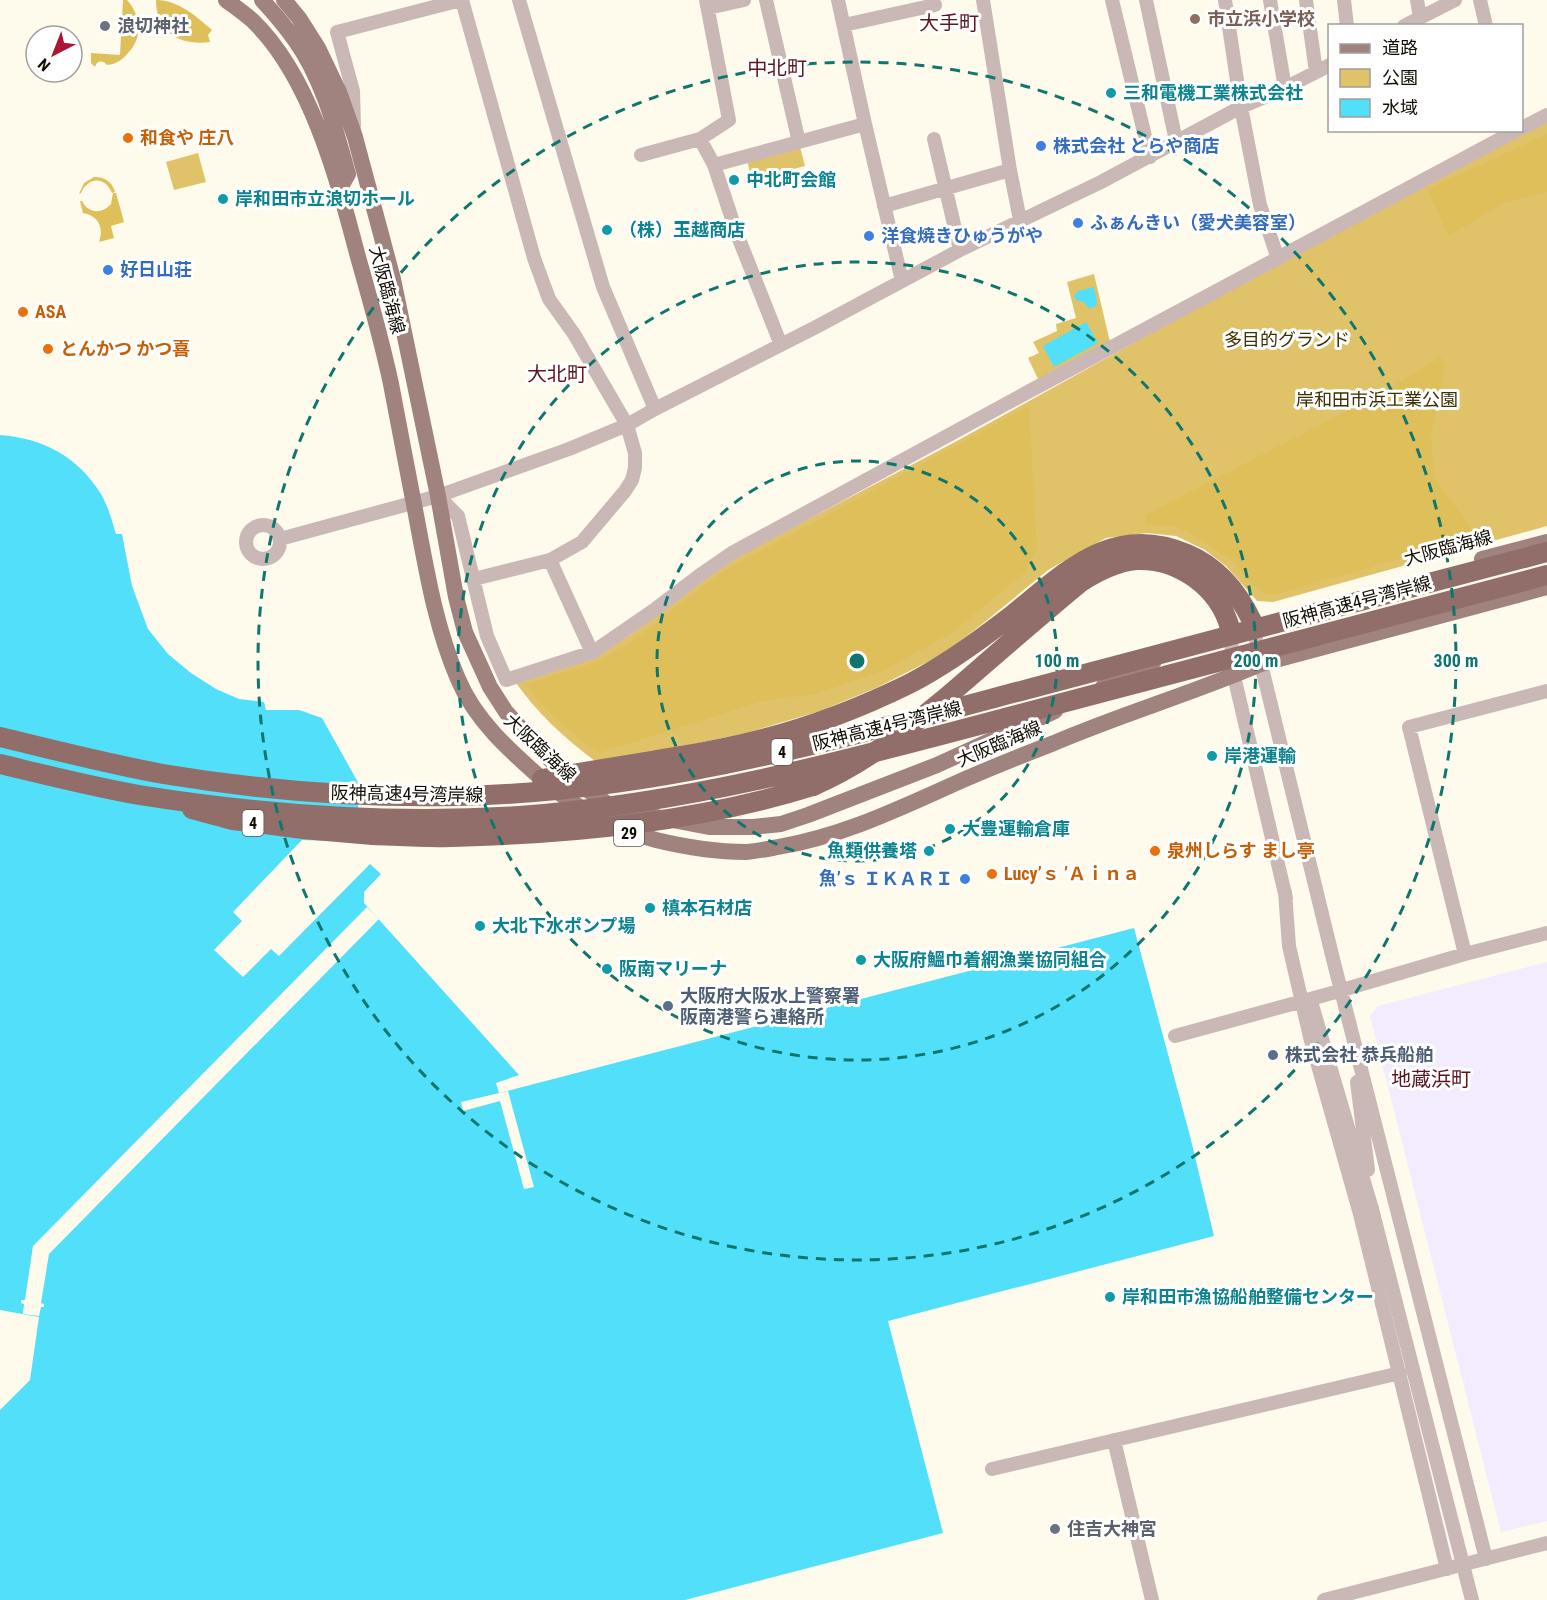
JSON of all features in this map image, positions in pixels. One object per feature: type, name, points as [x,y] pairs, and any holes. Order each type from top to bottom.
[{"type":"highway","name":"4","points":[[366,795],[516,784],[741,745],[780,735],[844,713],[909,684],[971,646],[1079,562],[1102,551],[1124,545],[1149,543],[1172,547],[1195,557],[1216,572],[1233,589],[1252,621]]},
{"type":"highway","name":"阪神高速4号湾岸線","points":[[0,737],[163,774],[299,792],[459,796],[576,788],[728,764],[872,731],[1547,552]]},
{"type":"highway","name":"4","points":[[136,795],[233,820],[303,830],[373,835],[450,837],[579,830],[635,823],[752,802],[813,786],[834,777],[858,764],[928,712],[1081,582],[1116,564],[1135,560],[1154,561],[1191,574],[1218,601],[1230,628]]},
{"type":"highway","name":"阪神高速4号湾岸線","points":[[0,764],[136,795],[316,816],[387,819],[519,816],[597,808],[667,798],[764,779],[884,750],[1547,575]]},
{"type":"main road","name":"大阪臨海線","points":[[226,0],[252,20],[289,68],[320,133],[340,188],[390,382],[430,590],[444,645],[460,686],[484,723],[518,758],[561,796],[629,833],[717,851],[750,852],[798,844],[839,833],[901,809],[963,780],[1069,736],[1261,664],[1547,587]]},
{"type":"main road","points":[[263,0],[296,42],[323,94],[348,174],[340,188]]},
{"type":"main road","name":"大阪臨海線","points":[[284,0],[299,18],[318,48],[339,92],[355,137],[393,279],[438,496],[456,597],[465,632],[490,687],[506,712],[546,756],[573,780],[615,809],[710,826],[753,827],[781,824],[937,765],[1061,709],[1183,646],[1230,628],[1547,542]]},
{"type":"street","points":[[355,137],[353,90],[338,32],[461,0],[534,258],[549,299],[574,334],[627,425],[635,453],[633,480],[582,542],[550,560],[474,579]]},
{"type":"street","points":[[519,0],[603,287],[655,409]]},
{"type":"street","points":[[641,155],[700,139],[729,120],[707,4],[744,0]]},
{"type":"street","points":[[766,0],[799,142]]},
{"type":"street","points":[[838,0],[902,281]]},
{"type":"street","points":[[983,0],[1020,220]]},
{"type":"street","points":[[1112,0],[1150,157]]},
{"type":"street","points":[[1146,0],[1176,141]]},
{"type":"street","points":[[1224,0],[1260,205],[1278,259]]},
{"type":"street","points":[[1270,0],[1285,88]]},
{"type":"street","points":[[1306,0],[1316,72]]},
{"type":"street","points":[[1344,0],[1347,24]]},
{"type":"street","points":[[1417,0],[1420,17]]},
{"type":"street","points":[[1408,24],[1455,0]]},
{"type":"street","points":[[1480,0],[1486,24]]},
{"type":"street","points":[[844,25],[935,5]]},
{"type":"street","points":[[280,539],[438,496],[569,449],[627,425],[960,250],[1150,157],[1241,107],[1328,66]]},
{"type":"street","points":[[1523,126],[1547,115]]},
{"type":"street","points":[[714,165],[865,124]]},
{"type":"street","points":[[438,496],[458,516],[487,636],[506,680],[593,652],[732,553],[1511,132]]},
{"type":"street","points":[[700,139],[714,165],[737,234],[781,345]]},
{"type":"street","points":[[934,139],[960,250]]},
{"type":"street","points":[[885,206],[1010,170]]},
{"type":"street","points":[[550,560],[590,648]]},
{"type":"street","points":[[1252,621],[1341,990],[1486,1559]]},
{"type":"street","points":[[1230,628],[1233,676],[1285,892],[1290,946],[1372,1209],[1472,1600]]},
{"type":"street","points":[[1464,954],[1409,727],[1547,691]]},
{"type":"street","points":[[1175,1036],[1464,954],[1547,933]]},
{"type":"street","points":[[1306,1000],[1310,1037],[1360,1214],[1447,1569]]},
{"type":"street","points":[[1351,1026],[1372,1209]]},
{"type":"street","points":[[992,1469],[1400,1373]]},
{"type":"street","points":[[1114,1440],[1152,1600]]},
{"type":"street","points":[[1324,1600],[1547,1543]]},
{"type":"shaded area","points":[[1547,962],[1547,1521],[1501,1532],[1370,1016],[1378,1006]]},
{"type":"green space","points":[[123,0],[127,0],[135,12],[138,26],[136,40],[124,58],[114,64],[107,65],[100,62],[95,67],[91,63],[91,53],[120,55]]},
{"type":"green space","points":[[156,0],[179,6],[200,19],[212,30],[208,35],[210,42],[189,42],[172,35],[160,21]]},
{"type":"green space","name":"岸和田市浜工業公園","points":[[1547,117],[1547,526],[1273,602],[1257,601],[1226,566],[1205,550],[1176,536],[1147,533],[1106,538],[1048,570],[945,653],[876,688],[820,711],[746,733],[670,749],[595,761],[551,724],[514,680],[595,656],[630,635],[718,570],[748,551],[955,442]]},
{"type":"green space","points":[[1547,134],[1547,192],[1504,203],[1448,236],[1428,189]]},
{"type":"green space","points":[[800,147],[805,166],[752,180],[747,161]]},
{"type":"green space","points":[[198,153],[206,182],[174,190],[166,162]]},
{"type":"green space","points":[[94,177],[107,180],[115,192],[112,193],[109,187],[101,181],[92,181],[79,194],[84,183]]},
{"type":"green space","points":[[113,193],[116,193],[124,222],[111,226],[114,238],[99,242],[101,232],[99,223],[93,217],[83,213],[80,201],[91,210],[99,211],[111,204]]},
{"type":"green space","points":[[1094,274],[1110,342],[1039,381],[1028,358],[1039,353],[1033,342],[1057,331],[1056,324],[1076,318],[1067,282]]},
{"type":"green space","points":[[1441,357],[1445,366],[1431,435],[1434,478],[1478,537],[1272,595],[1260,592],[1232,560],[1174,525],[1147,524],[1145,516],[1155,510],[1372,398]]},
{"type":"green space","points":[[1029,406],[1037,549],[1023,574],[953,632],[883,671],[815,694],[762,701],[599,753],[559,722],[526,684],[597,662],[635,639],[720,573]]},
{"type":"water","points":[[1094,287],[1097,303],[1095,307],[1088,308],[1084,302],[1076,300],[1074,296],[1078,291]]},
{"type":"water","points":[[1086,322],[1098,343],[1054,367],[1043,346]]},
{"type":"water","points":[[0,435],[31,440],[45,445],[70,460],[92,481],[106,503],[116,534],[122,534],[132,586],[148,629],[168,654],[191,673],[216,689],[239,699],[264,702],[266,710],[299,710],[322,718],[359,784],[357,842],[302,840],[233,912],[242,921],[214,950],[243,977],[271,949],[279,956],[370,864],[381,874],[364,892],[364,903],[519,1075],[496,1083],[499,1093],[1134,928],[1190,1136],[1214,1236],[888,1321],[943,1533],[685,1600],[0,1600],[0,1410],[30,1380],[39,1317],[0,1310]]},
{"type":"pier","points":[[367,907],[379,919],[49,1254],[41,1303],[44,1307],[41,1307],[39,1316],[23,1314],[24,1304],[21,1300],[25,1300],[33,1246]]},
{"type":"pier","points":[[508,1091],[534,1187],[524,1189],[500,1101],[463,1111],[461,1102]]},
{"type":"place","name":"市立浜小学校","points":[[1195,19]]},
{"type":"place","name":"浪切神社","points":[[105,26]]},
{"type":"place","name":"三和電機工業株式会社","points":[[1111,93]]},
{"type":"place","name":"和食や 庄八","points":[[128,138]]},
{"type":"place","name":"株式会社 とらや商店","points":[[1041,146]]},
{"type":"place","name":"中北町会館","points":[[734,180]]},
{"type":"place","name":"岸和田市立浪切ホール","points":[[223,199]]},
{"type":"place","name":"ふぁんきい（愛犬美容室）","points":[[1078,223]]},
{"type":"place","name":"（株）玉越商店","points":[[607,230]]},
{"type":"place","name":"洋食焼きひゅうがや","points":[[869,236]]},
{"type":"place","name":"好日山荘","points":[[108,270]]},
{"type":"place","name":"ASA","points":[[23,312]]},
{"type":"place","name":"とんかつ かつ喜","points":[[48,349]]},
{"type":"place","name":"岸港運輸","points":[[1212,756]]},
{"type":"place","name":"大豊運輸倉庫","points":[[950,829]]},
{"type":"place","name":"魚類供養塔","points":[[929,851]]},
{"type":"place","name":"泉州しらす まし亭","points":[[1155,851]]},
{"type":"place","name":"Lucy’ｓ ’Ａｉｎａ","points":[[992,874]]},
{"type":"place","name":"魚’ｓ ＩＫＡＲＩ","points":[[965,879]]},
{"type":"place","name":"槙本石材店","points":[[650,908]]},
{"type":"place","name":"大北下水ポンプ場","points":[[480,926]]},
{"type":"place","name":"大阪府鰮巾着網漁業協同組合","points":[[861,960]]},
{"type":"place","name":"阪南マリーナ","points":[[607,969]]},
{"type":"place","name":"大阪府大阪水上警察署 阪南港警ら連絡所","points":[[668,1006]]},
{"type":"place","name":"株式会社 恭兵船舶","points":[[1273,1055]]},
{"type":"place","name":"岸和田市漁協船舶整備センター","points":[[1110,1297]]},
{"type":"place","name":"住吉大神宮","points":[[1055,1529]]},
{"type":"district","name":"大手町","points":[[949,23]]},
{"type":"district","name":"中北町","points":[[777,68]]},
{"type":"district","name":"大北町","points":[[557,374]]},
{"type":"district","name":"地蔵浜町","points":[[1431,1079]]},
{"type":"park label","name":"多目的グランド","points":[[1287,340]]}]
